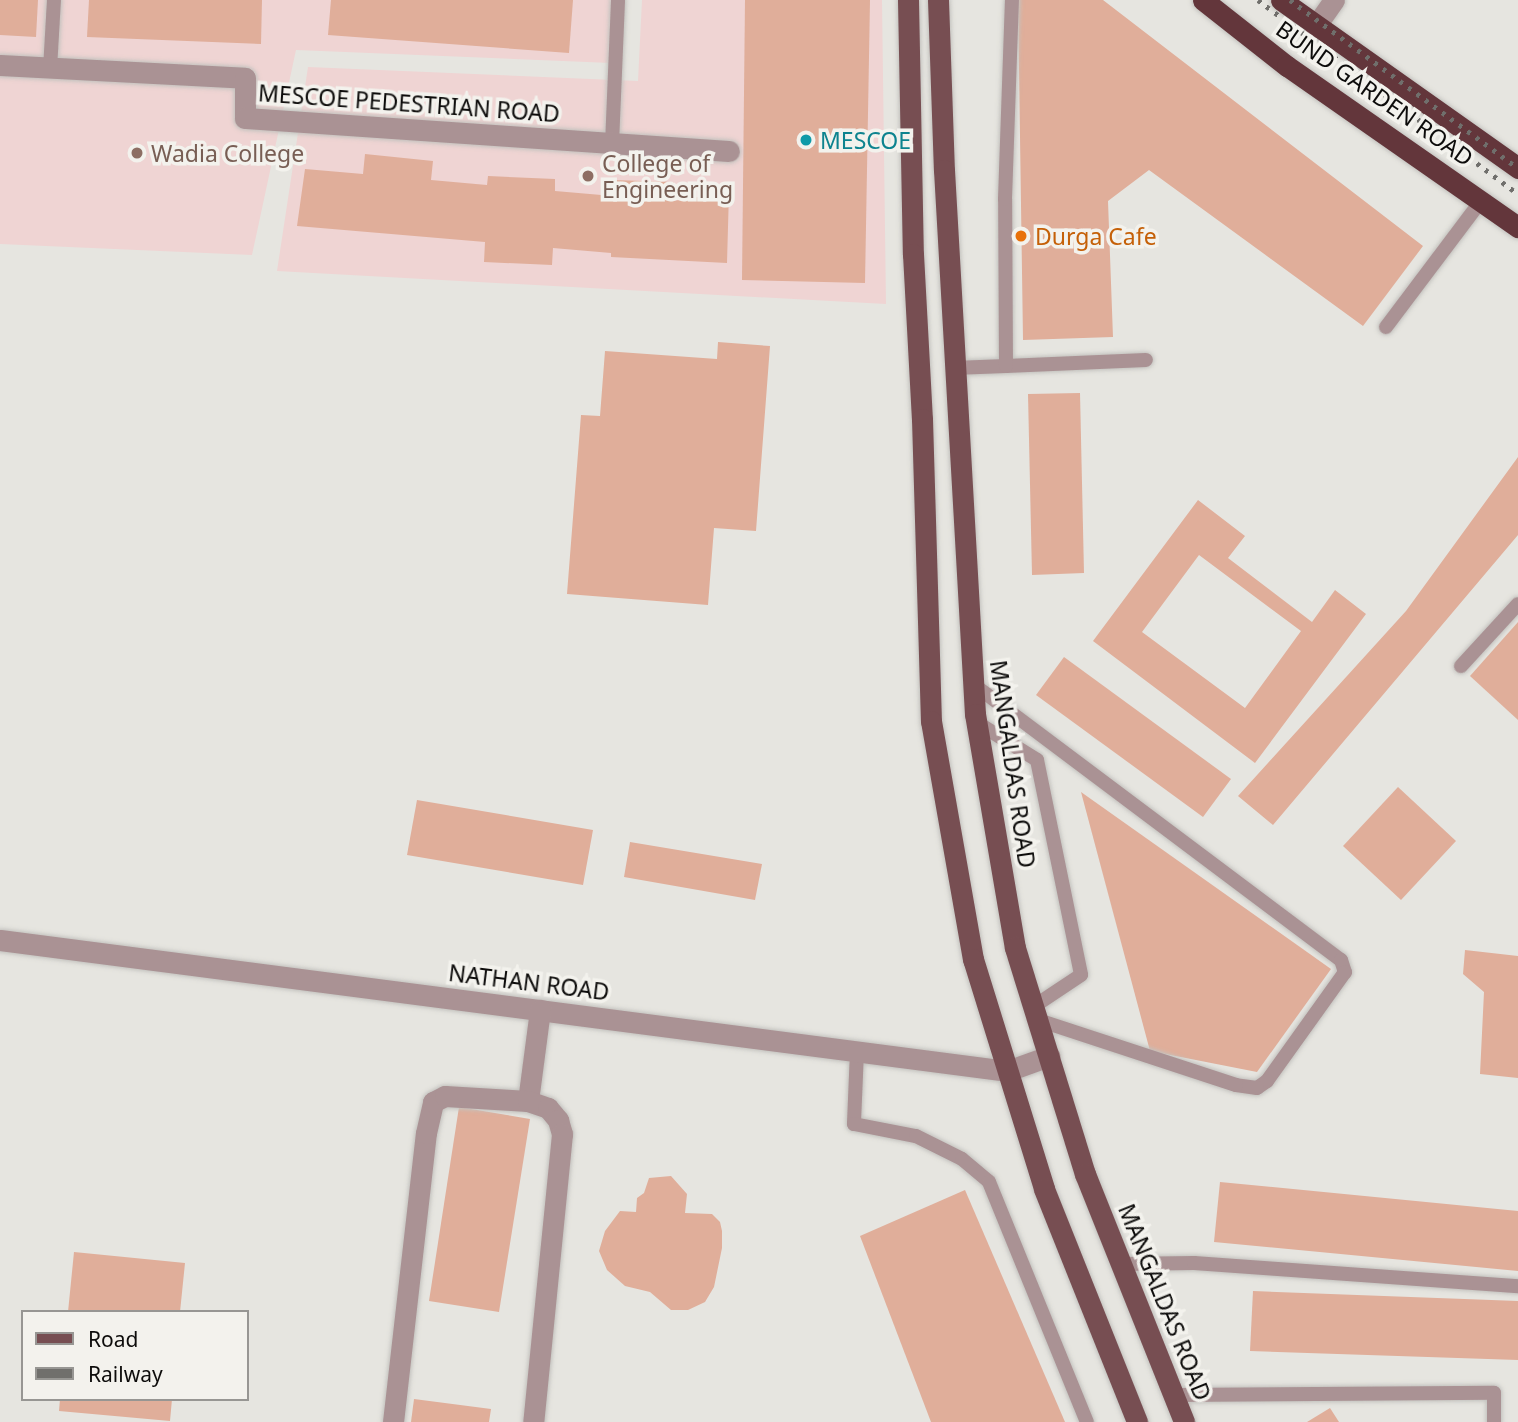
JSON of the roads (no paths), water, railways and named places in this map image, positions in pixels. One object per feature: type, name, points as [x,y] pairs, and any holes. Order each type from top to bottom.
[{"type":"highway","name":"BUND GARDEN ROAD","points":[[1203,0],[1287,66],[1518,227]]},
{"type":"highway","name":"BUND GARDEN ROAD","points":[[1281,0],[1315,27],[1518,168]]},
{"type":"main road","points":[[908,0],[913,254],[922,405],[931,721],[973,959],[1044,1189],[1138,1422]]},
{"type":"main road","name":"MANGALDAS ROAD","points":[[938,0],[954,368],[976,722],[1015,948],[1085,1174],[1184,1422]]},
{"type":"street","points":[[1315,27],[1334,0]]},
{"type":"street","name":"MESCOE PEDESTRIAN ROAD","points":[[0,65],[245,78],[245,118],[729,150]]},
{"type":"street","name":"NATHAN ROAD","points":[[0,940],[1007,1071],[1049,1056]]},
{"type":"street","points":[[528,1101],[540,1010]]},
{"type":"street","points":[[393,1422],[426,1133],[433,1102],[445,1096],[528,1101],[548,1108],[558,1121],[562,1134],[533,1422]]},
{"type":"lane","points":[[50,69],[54,0]]},
{"type":"lane","points":[[612,144],[618,0]]},
{"type":"lane","points":[[1006,366],[1005,199],[1012,0]]},
{"type":"lane","points":[[1386,327],[1481,201]]},
{"type":"lane","points":[[954,368],[1146,360]]},
{"type":"lane","points":[[1461,666],[1518,604]]},
{"type":"lane","points":[[973,684],[1341,960],[1345,972],[1267,1081],[1256,1088],[1236,1085],[1035,1013]]},
{"type":"lane","points":[[976,722],[1037,760],[1081,975],[1035,1013]]},
{"type":"lane","points":[[857,1051],[854,1124],[915,1136],[962,1158],[989,1182],[1087,1422]]},
{"type":"lane","points":[[1121,1264],[1194,1263],[1518,1286]]},
{"type":"lane","points":[[1174,1395],[1494,1392],[1494,1422]]},
{"type":"railway","points":[[1258,0],[1518,194]]},
{"type":"railway","points":[[1290,0],[1518,168]]},
{"type":"place","name":"MESCOE","points":[[806,140]]},
{"type":"place","name":"Wadia College","points":[[137,153]]},
{"type":"place","name":"College of Engineering","points":[[588,176]]},
{"type":"place","name":"Durga Cafe","points":[[1021,236]]}]
